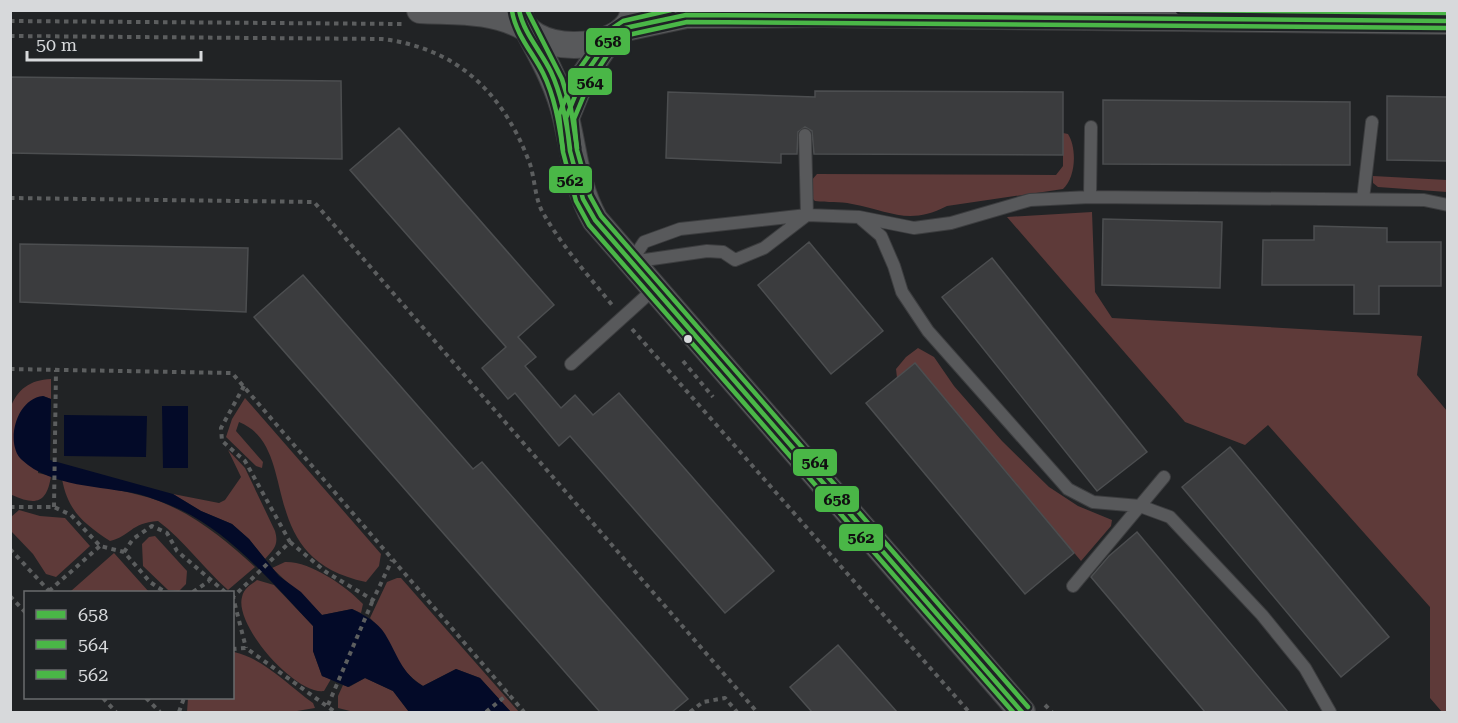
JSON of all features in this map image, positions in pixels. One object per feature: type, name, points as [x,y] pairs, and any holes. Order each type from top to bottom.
[{"type":"street","points":[[420,10],[483,12],[503,16],[524,23],[546,41],[564,45],[588,44],[623,26],[686,15],[1448,21]]},
{"type":"street","points":[[524,23],[551,73],[566,117],[570,151],[583,199],[595,220],[654,289],[1032,706]]},
{"type":"street","points":[[566,117],[582,80],[623,26]]},
{"type":"lane","points":[[1363,199],[1372,122]]},
{"type":"lane","points":[[1090,197],[1091,127]]},
{"type":"lane","points":[[806,135],[807,215]]},
{"type":"lane","points":[[631,262],[644,242],[680,229],[807,215],[859,217],[914,228],[951,223],[1030,200],[1090,197],[1424,200],[1448,205]]},
{"type":"lane","points":[[631,262],[707,251],[723,252],[735,260],[764,248],[807,215]]},
{"type":"lane","points":[[859,217],[881,236],[902,292],[927,332],[1068,489],[1093,502],[1140,506],[1170,517],[1262,615],[1305,668],[1330,712]]},
{"type":"lane","points":[[572,364],[654,289]]},
{"type":"lane","points":[[1073,585],[1164,477]]},
{"type":"path","points":[[10,36],[382,39],[410,43],[462,68],[483,85],[504,109],[517,130],[531,167],[542,210],[569,253],[622,318],[969,712]]},
{"type":"path","points":[[10,198],[314,202],[757,712]]},
{"type":"path","points":[[10,369],[232,373],[524,712]]},
{"type":"path","points":[[54,507],[56,370]]},
{"type":"path","points":[[244,386],[221,428],[222,441],[245,461],[290,542],[326,572],[373,600]]},
{"type":"path","points":[[10,507],[54,507],[71,515],[100,546],[124,552],[150,582],[164,591]]},
{"type":"path","points":[[124,552],[133,539],[152,526],[167,533],[177,551],[209,581],[224,591]]},
{"type":"path","points":[[234,596],[256,572],[290,542]]},
{"type":"path","points":[[51,591],[100,546]]},
{"type":"path","points":[[10,549],[49,591]]},
{"type":"path","points":[[328,705],[373,600],[393,560]]},
{"type":"path","points":[[194,591],[209,581]]},
{"type":"path","points":[[10,596],[24,611]]},
{"type":"path","points":[[234,601],[246,648]]},
{"type":"path","points":[[234,649],[246,648],[335,712]]},
{"type":"path","points":[[486,712],[508,694]]},
{"type":"path","points":[[690,712],[703,702],[725,698],[737,712]]},
{"type":"path","points":[[104,699],[116,712]]},
{"type":"path","points":[[147,699],[160,712]]},
{"type":"path","points":[[1032,706],[1052,712]]},
{"type":"shaded area","points":[[1063,133],[1068,134],[1071,140],[1074,162],[1071,177],[1063,189],[947,206],[933,212],[910,216],[847,203],[815,201],[810,196],[811,181],[817,174],[1056,175],[1063,166]]},
{"type":"shaded area","points":[[1373,176],[1447,180],[1447,192],[1378,187],[1373,183]]},
{"type":"shaded area","points":[[1092,212],[1095,292],[1112,318],[1422,336],[1417,375],[1447,411],[1447,712],[1442,712],[1430,698],[1430,607],[1268,425],[1245,445],[1185,422],[1007,217]]},
{"type":"shaded area","points":[[918,348],[934,357],[954,386],[1002,441],[1049,487],[1078,506],[1112,520],[1111,526],[1081,561],[915,363],[897,378],[896,369]]},
{"type":"shaded area","points":[[51,379],[51,399],[43,396],[38,473],[51,476],[47,492],[39,500],[34,501],[12,495],[10,409],[16,396],[25,387],[37,381]]},
{"type":"shaded area","points":[[245,398],[381,554],[379,566],[366,582],[330,569],[307,551],[292,528],[270,455],[258,435],[239,422],[236,431],[263,462],[262,468],[256,466],[226,437],[232,419]]},
{"type":"shaded area","points":[[228,450],[245,468],[275,531],[275,546],[265,559],[249,539],[232,524],[201,511],[173,494],[219,503],[225,500],[241,477]]},
{"type":"shaded area","points":[[62,479],[129,493],[172,507],[215,533],[255,567],[228,590],[158,521],[142,524],[110,541],[78,515],[68,500]]},
{"type":"shaded area","points":[[19,510],[40,516],[65,518],[90,546],[56,577],[46,574],[33,554],[11,531],[11,517]]},
{"type":"shaded area","points":[[155,536],[187,571],[186,584],[179,591],[168,590],[143,566],[142,544],[149,537]]},
{"type":"shaded area","points":[[114,553],[148,591],[71,591]]},
{"type":"shaded area","points":[[285,562],[305,566],[327,576],[363,604],[361,613],[352,609],[322,615],[272,568]]},
{"type":"shaded area","points":[[401,578],[519,712],[511,712],[480,678],[456,669],[423,686],[405,671],[370,618],[387,582]]},
{"type":"shaded area","points":[[257,580],[274,585],[314,627],[313,651],[322,676],[331,679],[324,691],[312,689],[298,682],[284,671],[257,641],[242,610],[242,597],[246,589]]},
{"type":"shaded area","points":[[234,652],[265,666],[313,703],[315,708],[291,712],[187,712],[188,699],[234,699]]},
{"type":"shaded area","points":[[365,678],[393,691],[409,712],[354,712],[338,708],[338,696],[343,685],[349,687]]},
{"type":"water","points":[[43,396],[51,399],[50,460],[173,494],[201,511],[232,524],[249,539],[279,576],[301,592],[322,615],[352,609],[375,622],[385,634],[405,669],[423,686],[456,669],[480,678],[511,712],[409,712],[393,691],[365,678],[348,687],[322,676],[313,651],[313,626],[252,562],[200,520],[160,501],[138,494],[77,484],[47,476],[22,460],[14,444],[16,424],[26,405],[33,399]]},
{"type":"water","points":[[162,406],[188,406],[188,468],[163,468]]},
{"type":"water","points":[[64,415],[147,416],[146,457],[64,456]]},
{"type":"building","points":[[10,77],[341,81],[342,159],[10,153]]},
{"type":"building","points":[[815,91],[1063,92],[1063,155],[814,154],[812,131],[805,127],[798,132],[797,154],[781,154],[781,163],[666,158],[668,92],[815,97]]},
{"type":"building","points":[[1387,96],[1448,97],[1448,161],[1387,160]]},
{"type":"building","points":[[1103,100],[1350,102],[1350,165],[1103,164]]},
{"type":"building","points":[[399,128],[554,305],[518,337],[536,357],[525,366],[561,408],[575,395],[593,415],[619,393],[774,571],[725,613],[570,436],[559,446],[515,393],[508,399],[482,368],[506,347],[350,170]]},
{"type":"building","points":[[1103,219],[1222,222],[1220,288],[1102,285]]},
{"type":"building","points":[[1314,226],[1387,228],[1387,242],[1441,242],[1441,286],[1379,286],[1379,314],[1354,314],[1354,285],[1262,285],[1263,240],[1314,240]]},
{"type":"building","points":[[809,242],[883,331],[831,374],[758,285]]},
{"type":"building","points":[[20,244],[248,248],[246,312],[20,302]]},
{"type":"building","points":[[992,258],[1147,452],[1097,491],[942,297]]},
{"type":"building","points":[[303,275],[473,469],[482,462],[688,699],[672,712],[600,712],[254,317]]},
{"type":"building","points":[[915,363],[1074,553],[1025,594],[866,403]]},
{"type":"building","points":[[1230,447],[1389,637],[1341,677],[1182,487]]},
{"type":"building","points":[[1137,532],[1288,712],[1205,712],[1091,577],[1109,556]]},
{"type":"building","points":[[838,645],[897,712],[812,712],[790,687]]},
{"type":"transit line","name":"658","points":[[519,10],[525,27],[555,81],[564,110],[570,149]]},
{"type":"transit line","name":"562","points":[[527,10],[562,79],[571,109],[577,148]]},
{"type":"transit line","name":"562","points":[[671,10],[623,21],[605,33],[575,75],[559,115],[563,152],[576,201],[589,225],[1013,712]]},
{"type":"transit line","name":"562","points":[[1180,10],[1448,13]]},
{"type":"transit line","name":"564","points":[[512,11],[517,28],[543,73],[551,92],[563,150]]},
{"type":"transit line","name":"658","points":[[1022,712],[595,220],[583,199],[570,151],[566,118],[582,79],[610,38],[625,28],[686,15],[1448,21]]},
{"type":"transit line","name":"564","points":[[1028,707],[601,216],[590,196],[577,150],[574,119],[589,83],[615,43],[628,35],[687,22],[1448,28]]}]
